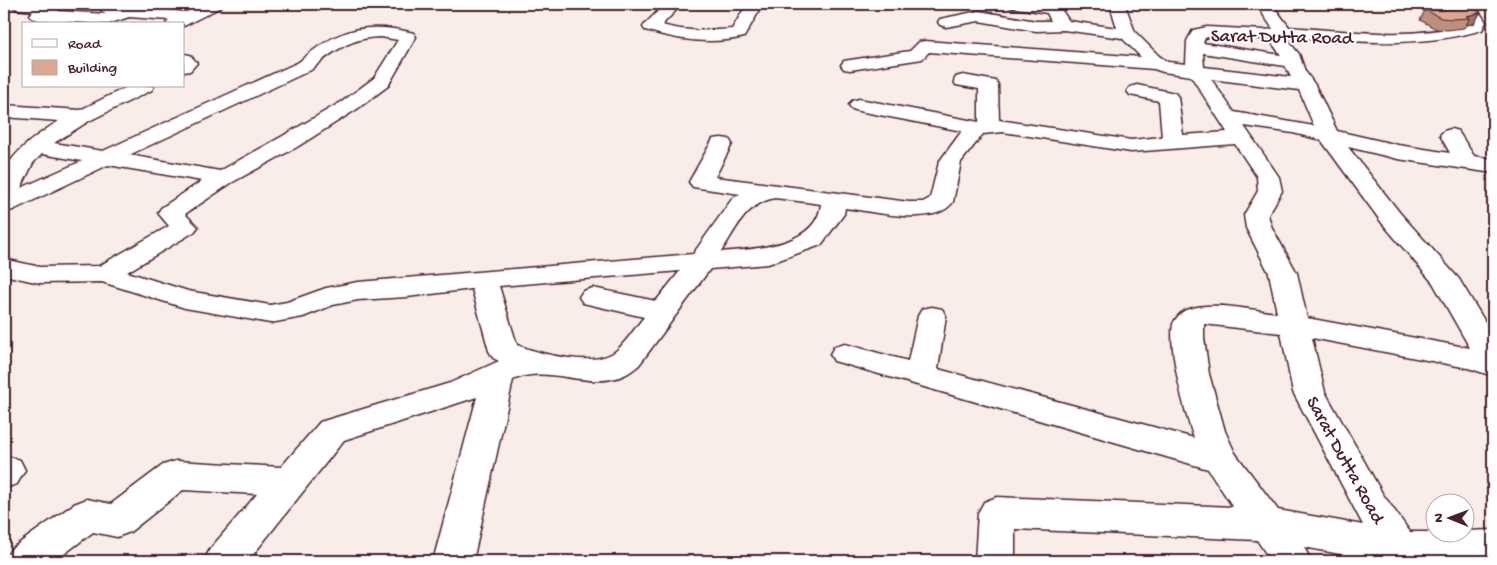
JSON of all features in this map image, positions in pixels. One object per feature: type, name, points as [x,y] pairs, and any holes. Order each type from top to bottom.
[{"type":"street","points":[[29,4],[22,6],[52,8],[38,15],[110,19],[126,12]]},
{"type":"street","points":[[99,4],[92,8],[180,20],[216,4]]},
{"type":"street","points":[[670,4],[651,27],[673,34],[706,37],[738,33],[755,4]]},
{"type":"street","points":[[1015,4],[1049,6],[1059,22],[1064,25]]},
{"type":"street","points":[[1264,4],[1306,85],[1329,136],[1391,218],[1445,279],[1493,360]]},
{"type":"street","name":"Sarat Dutta Road","points":[[1402,555],[1369,504],[1309,392],[1293,325],[1289,292],[1283,273],[1259,228],[1256,215],[1270,191],[1268,177],[1196,70],[1194,59],[1196,38],[1199,34],[1207,32],[1390,37],[1444,36],[1476,27],[1478,22],[1466,4]]},
{"type":"street","points":[[1119,8],[1127,34]]},
{"type":"street","points":[[946,22],[979,16],[1036,26],[1064,25],[1127,34],[1157,64]]},
{"type":"street","points":[[4,205],[305,66],[319,52],[349,36],[380,31],[408,37],[381,82],[335,114],[223,178],[170,213],[184,227],[104,274]]},
{"type":"street","points":[[850,64],[916,55],[925,46],[1157,64],[1171,69],[1196,70],[1306,85]]},
{"type":"street","points":[[1195,47],[1293,62]]},
{"type":"street","points":[[721,144],[701,182],[923,210],[941,202],[950,162],[983,127],[989,85],[963,81]]},
{"type":"street","points":[[4,198],[26,158],[39,147],[68,125],[142,88]]},
{"type":"street","points":[[1137,91],[1168,97],[1173,143]]},
{"type":"street","points":[[859,105],[983,127],[1003,126],[1131,146],[1173,143],[1233,127],[1293,127],[1374,147],[1493,166]]},
{"type":"street","points":[[4,111],[84,116]]},
{"type":"street","points":[[1451,136],[1466,162]]},
{"type":"street","points":[[39,147],[223,178]]},
{"type":"street","points":[[224,561],[332,432],[461,391],[516,366],[536,364],[591,370],[613,368],[628,358],[701,262],[741,204],[755,195],[775,191]]},
{"type":"street","points":[[4,267],[40,274],[104,274],[185,299],[270,314],[294,310],[326,297],[358,292],[483,279],[768,256],[812,240],[832,214],[832,199]]},
{"type":"street","points":[[4,287],[40,274]]},
{"type":"street","points":[[483,279],[504,351],[536,364]]},
{"type":"street","points":[[593,297],[663,312]]},
{"type":"street","points":[[1291,561],[1286,550],[1221,459],[1210,437],[1202,413],[1188,338],[1188,324],[1194,317],[1205,314],[1293,325],[1470,358],[1493,365]]},
{"type":"street","points":[[921,375],[932,316]]},
{"type":"street","points":[[845,354],[1221,459]]},
{"type":"street","points":[[452,561],[499,374]]},
{"type":"street","points":[[25,561],[87,515],[117,521],[176,475],[290,482]]},
{"type":"street","points":[[995,561],[997,513],[1267,524],[1402,555],[1493,547]]},
{"type":"building","points":[[1444,4],[1459,4],[1480,13],[1466,16],[1470,18],[1452,19],[1441,18],[1425,10],[1454,9]]}]
